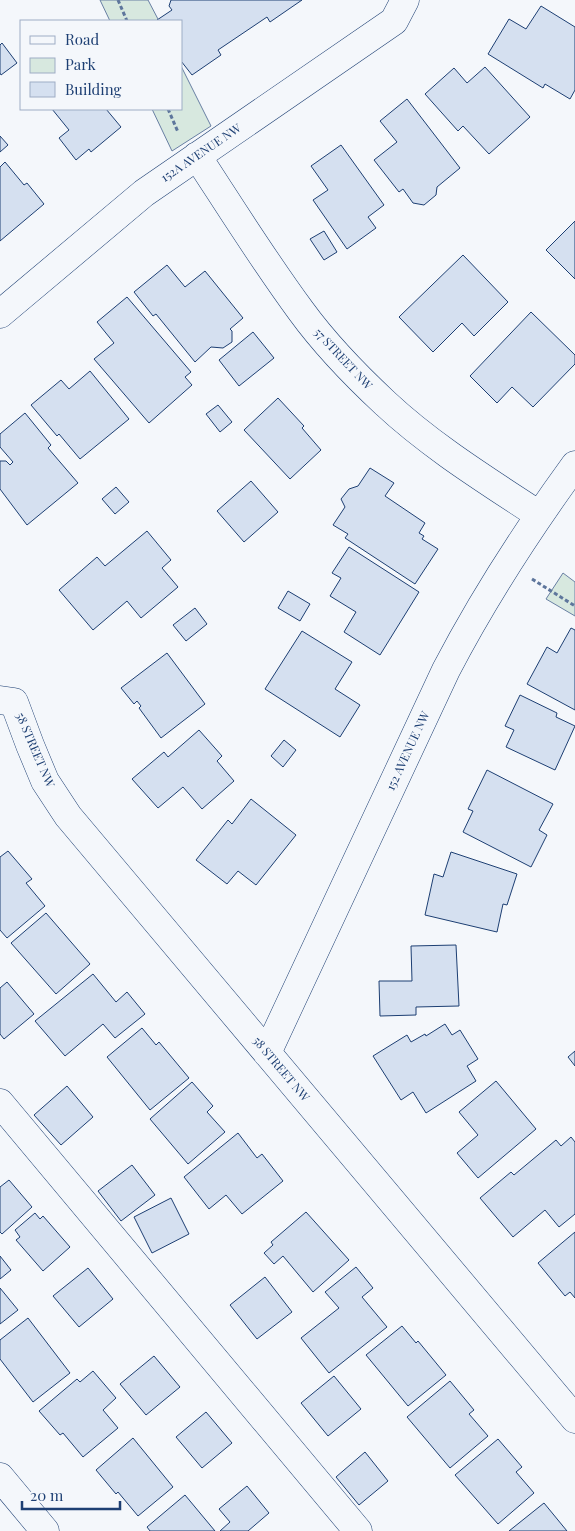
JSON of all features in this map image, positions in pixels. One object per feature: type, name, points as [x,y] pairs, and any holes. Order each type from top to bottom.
[{"type":"street","name":"152A AVENUE NW","points":[[0,314],[144,193],[394,21],[405,0]]},
{"type":"street","name":"57 STREET NW","points":[[197,156],[302,313],[355,374],[420,433],[539,515]]},
{"type":"street","name":"152 AVENUE NW","points":[[267,1053],[446,670],[474,616],[506,563],[575,465]]},
{"type":"street","name":"58 STREET NW","points":[[7,701],[30,745],[45,781],[68,816],[575,1419]]},
{"type":"street","points":[[0,1103],[358,1531]]},
{"type":"street","points":[[0,1477],[45,1531]]},
{"type":"path","points":[[118,0],[128,20]]},
{"type":"path","points":[[506,563],[575,606]]},
{"type":"green space","points":[[100,0],[148,0],[158,20],[110,20]]},
{"type":"green space","points":[[182,68],[211,126],[172,151],[152,110],[182,110]]},
{"type":"green space","points":[[563,573],[575,582],[575,616],[546,599]]},
{"type":"building","points":[[171,0],[302,0],[270,22],[267,17],[218,50],[221,55],[192,75],[182,62],[182,20],[157,20],[172,10],[169,6]]},
{"type":"building","points":[[541,6],[575,27],[575,90],[570,99],[545,84],[543,88],[488,54],[509,19],[526,29]]},
{"type":"building","points":[[2,43],[17,63],[1,75],[0,45]]},
{"type":"building","points":[[485,67],[530,117],[489,154],[463,126],[458,131],[425,94],[454,68],[467,83]]},
{"type":"building","points":[[407,99],[460,168],[437,187],[436,195],[424,205],[413,203],[403,189],[399,192],[374,160],[397,142],[380,121]]},
{"type":"building","points":[[53,110],[107,110],[121,127],[91,152],[89,149],[76,160],[59,138],[69,130]]},
{"type":"building","points":[[0,136],[8,145],[0,152]]},
{"type":"building","points":[[341,145],[384,205],[368,217],[376,228],[347,249],[313,200],[328,190],[311,166]]},
{"type":"building","points":[[5,162],[24,185],[27,183],[44,204],[0,241],[0,167]]},
{"type":"building","points":[[575,221],[575,279],[546,250]]},
{"type":"building","points":[[324,231],[337,252],[324,260],[310,239]]},
{"type":"building","points":[[463,255],[508,302],[474,336],[462,323],[433,352],[399,317]]},
{"type":"building","points":[[167,265],[185,287],[205,271],[243,318],[230,329],[232,331],[232,342],[223,348],[211,347],[195,362],[156,314],[153,316],[134,292]]},
{"type":"building","points":[[127,297],[191,372],[185,377],[192,385],[149,423],[94,359],[114,343],[97,322]]},
{"type":"building","points":[[531,312],[575,355],[575,364],[533,407],[512,387],[497,403],[470,376]]},
{"type":"building","points":[[253,332],[274,358],[239,386],[219,360]]},
{"type":"building","points":[[90,371],[129,419],[80,459],[59,434],[57,436],[31,405],[61,380],[69,389]]},
{"type":"building","points":[[278,398],[304,426],[302,428],[321,450],[290,479],[244,430]]},
{"type":"building","points":[[218,405],[232,422],[220,432],[206,414]]},
{"type":"building","points":[[25,413],[51,445],[48,448],[78,483],[27,525],[0,489],[0,461],[6,461],[10,465],[13,462],[0,447],[0,434]]},
{"type":"building","points":[[370,468],[394,483],[385,496],[425,523],[419,533],[424,536],[422,539],[438,549],[415,584],[345,538],[348,534],[333,525],[345,507],[341,499],[349,489],[358,486]]},
{"type":"building","points":[[251,481],[278,512],[244,542],[217,511]]},
{"type":"building","points":[[116,487],[129,502],[115,514],[102,499]]},
{"type":"building","points":[[147,531],[171,560],[162,568],[178,587],[141,618],[127,601],[93,630],[59,590],[97,557],[105,566]]},
{"type":"building","points":[[349,547],[419,592],[380,655],[344,632],[356,612],[330,596],[341,578],[332,573]]},
{"type":"building","points":[[288,591],[310,604],[300,621],[278,608]]},
{"type":"building","points":[[195,608],[207,624],[186,641],[173,625]]},
{"type":"building","points":[[571,628],[575,630],[575,710],[527,684],[547,647],[557,653]]},
{"type":"building","points":[[302,631],[352,662],[335,689],[360,705],[340,737],[265,689]]},
{"type":"building","points":[[167,653],[205,704],[161,738],[139,708],[141,706],[137,701],[134,704],[121,688]]},
{"type":"building","points":[[520,695],[557,713],[556,717],[575,726],[555,770],[506,747],[514,730],[505,726]]},
{"type":"building","points":[[199,730],[222,756],[217,761],[234,781],[202,809],[183,787],[158,808],[132,779],[164,752],[168,757]]},
{"type":"building","points":[[284,740],[296,750],[283,767],[271,756]]},
{"type":"building","points":[[487,770],[553,804],[539,830],[547,835],[531,867],[463,832],[473,811],[468,809]]},
{"type":"building","points":[[251,799],[296,835],[256,885],[238,871],[227,884],[196,860],[228,820],[232,824]]},
{"type":"building","points":[[8,851],[32,879],[26,883],[45,906],[7,938],[0,930],[0,857]]},
{"type":"building","points":[[451,852],[517,874],[507,905],[503,904],[497,932],[425,915],[434,874],[443,877]]},
{"type":"building","points":[[46,913],[90,964],[56,994],[11,943]]},
{"type":"building","points":[[456,945],[459,1006],[416,1007],[416,1015],[380,1016],[379,981],[412,981],[411,946]]},
{"type":"building","points":[[93,974],[116,1002],[127,992],[145,1014],[115,1038],[103,1024],[65,1056],[35,1021]]},
{"type":"building","points":[[7,982],[34,1014],[4,1039],[0,1034],[0,988]]},
{"type":"building","points":[[445,1024],[452,1035],[460,1030],[478,1059],[467,1066],[476,1081],[426,1113],[413,1092],[401,1100],[373,1056],[407,1035],[411,1042],[425,1034],[426,1036]]},
{"type":"building","points":[[142,1028],[156,1045],[159,1042],[189,1078],[150,1110],[107,1057]]},
{"type":"building","points":[[575,1051],[575,1066],[568,1057]]},
{"type":"building","points":[[496,1081],[536,1129],[478,1178],[457,1153],[478,1135],[459,1112]]},
{"type":"building","points":[[192,1082],[213,1106],[207,1112],[225,1132],[188,1164],[150,1119]]},
{"type":"building","points":[[67,1086],[93,1117],[61,1145],[34,1115]]},
{"type":"building","points":[[238,1133],[257,1158],[262,1154],[283,1181],[242,1214],[226,1195],[209,1209],[184,1177]]},
{"type":"building","points":[[571,1137],[575,1142],[575,1214],[559,1227],[545,1210],[513,1237],[480,1198],[511,1172],[514,1175],[556,1140],[561,1146]]},
{"type":"building","points":[[132,1165],[155,1195],[121,1221],[98,1191]]},
{"type":"building","points":[[9,1180],[32,1207],[2,1234],[0,1232],[0,1187]]},
{"type":"building","points":[[171,1198],[189,1234],[152,1253],[134,1217]]},
{"type":"building","points":[[306,1212],[349,1260],[313,1292],[283,1256],[274,1264],[264,1253],[273,1245],[271,1242]]},
{"type":"building","points":[[35,1213],[40,1219],[43,1216],[70,1247],[43,1271],[16,1240],[20,1237],[15,1230]]},
{"type":"building","points":[[575,1232],[575,1298],[570,1292],[565,1296],[538,1263]]},
{"type":"building","points":[[0,1256],[11,1270],[0,1279]]},
{"type":"building","points":[[356,1267],[373,1288],[362,1297],[387,1327],[329,1373],[301,1338],[339,1308],[325,1292]]},
{"type":"building","points":[[88,1268],[113,1299],[79,1327],[53,1296]]},
{"type":"building","points":[[265,1277],[292,1312],[257,1339],[230,1305]]},
{"type":"building","points":[[0,1288],[18,1310],[0,1324]]},
{"type":"building","points":[[28,1318],[70,1373],[33,1402],[0,1359],[0,1340]]},
{"type":"building","points":[[402,1326],[416,1343],[418,1341],[446,1375],[408,1406],[366,1355]]},
{"type":"building","points":[[154,1356],[180,1387],[146,1415],[120,1384]]},
{"type":"building","points":[[93,1371],[116,1398],[103,1410],[118,1428],[83,1457],[63,1433],[60,1435],[39,1411],[77,1379],[80,1382]]},
{"type":"building","points":[[334,1376],[361,1409],[328,1436],[301,1403]]},
{"type":"building","points":[[450,1381],[474,1410],[469,1414],[488,1436],[450,1468],[407,1417]]},
{"type":"building","points":[[206,1412],[232,1443],[202,1468],[176,1437]]},
{"type":"building","points":[[133,1438],[173,1487],[138,1516],[96,1470]]},
{"type":"building","points":[[498,1439],[522,1467],[516,1472],[534,1493],[498,1524],[455,1475]]},
{"type":"building","points":[[365,1452],[388,1481],[359,1505],[336,1477]]},
{"type":"building","points":[[247,1486],[269,1513],[248,1531],[220,1531],[230,1522],[219,1509]]},
{"type":"building","points":[[185,1495],[215,1531],[150,1531],[147,1527]]},
{"type":"building","points":[[544,1503],[567,1531],[509,1531]]}]
